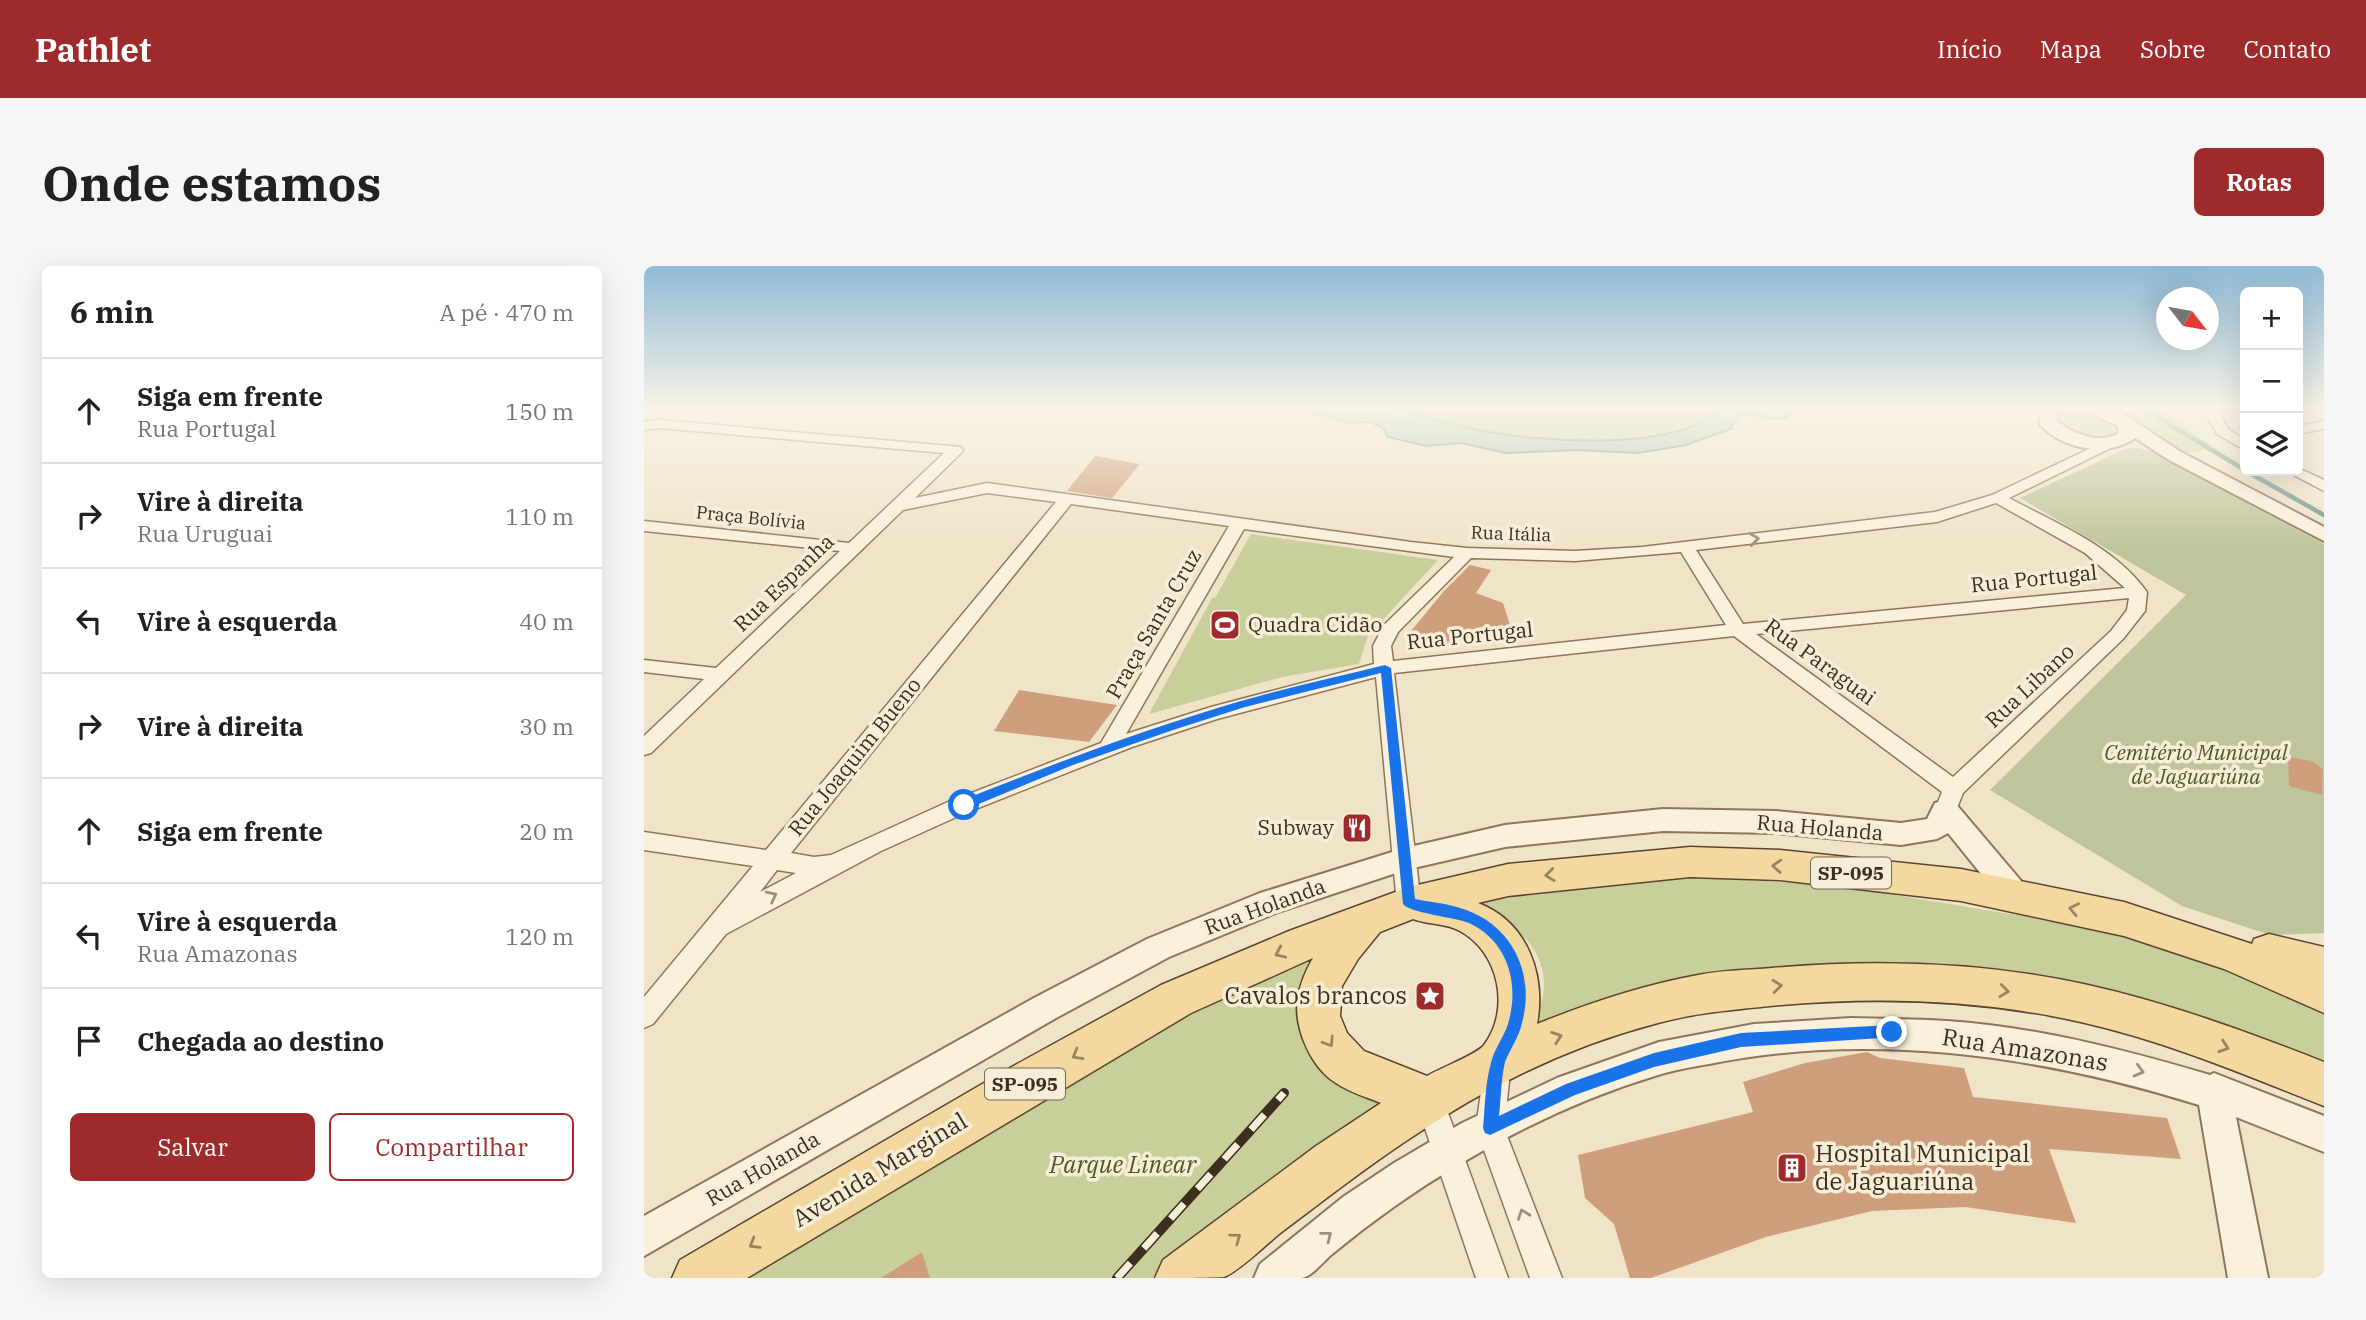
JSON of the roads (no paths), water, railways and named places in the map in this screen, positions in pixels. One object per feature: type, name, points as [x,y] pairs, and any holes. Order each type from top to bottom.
[{"type":"main road","name":"SP-095","points":[[1367,919],[1409,904],[1508,880],[1690,862],[1780,865],[1961,885],[2324,965]]},
{"type":"main road","points":[[1409,904],[1457,912],[1485,925],[1500,939],[1516,963],[1520,991],[1515,1024],[1498,1063]]},
{"type":"main road","points":[[1367,919],[1339,949],[1322,981],[1316,1014],[1328,1045],[1352,1068],[1429,1099]]},
{"type":"main road","name":"Avenida Marginal","points":[[698,1278],[1024,1085],[1176,999],[1303,943],[1367,919]]},
{"type":"main road","name":"SP-095","points":[[2124,919],[2235,955],[2324,994]]},
{"type":"main road","points":[[1181,1278],[1429,1099],[1540,1043],[1633,1011],[1694,994],[1801,984],[1884,980],[2052,996],[2153,1022],[2324,1084]]},
{"type":"street","name":"Rua Espanha","points":[[644,748],[949,456]]},
{"type":"street","name":"Rua Itália","points":[[897,506],[986,488],[1466,552],[1575,556],[1686,547],[1937,517],[1997,498],[2081,456]]},
{"type":"street","points":[[2175,456],[2324,535]]},
{"type":"street","points":[[2303,476],[2324,486]]},
{"type":"street","points":[[1997,498],[2102,556],[2124,574],[2138,592]]},
{"type":"street","name":"Rua Joaquim Bueno","points":[[644,1016],[1067,499]]},
{"type":"street","name":"Praça Santa Cruz","points":[[1108,748],[1239,523]]},
{"type":"street","name":"Praça Bolívia","points":[[644,526],[854,548]]},
{"type":"street","name":"Rua Paraguai","points":[[1686,547],[1738,630],[1945,809]]},
{"type":"street","points":[[1409,904],[1382,646],[1390,629],[1466,552]]},
{"type":"street","name":"Rua Portugal","points":[[713,929],[768,897],[839,862],[964,805],[1108,748],[1244,704],[1385,668],[1738,630],[2138,592]]},
{"type":"street","name":"Rua Libano","points":[[1945,809],[2117,635],[2136,611],[2138,592]]},
{"type":"street","points":[[644,666],[720,675]]},
{"type":"street","points":[[1945,809],[1968,868],[1961,885]]},
{"type":"street","points":[[1945,809],[2017,897]]},
{"type":"street","name":"Rua Holanda","points":[[644,1237],[1045,1008],[1158,948],[1269,902],[1405,859],[1505,836],[1663,820],[1776,822],[1901,834],[1945,809]]},
{"type":"street","points":[[644,841],[814,866],[839,862]]},
{"type":"street","name":"Rua Amazonas","points":[[1274,1278],[1384,1190],[1490,1128],[1571,1089],[1654,1060],[1741,1040],[1892,1032],[1991,1040],[2086,1057],[2214,1090],[2324,1133]]},
{"type":"street","points":[[1498,1063],[1490,1128],[1546,1278]]},
{"type":"street","points":[[2214,1090],[2248,1278]]},
{"type":"street","points":[[1429,1099],[1492,1278]]},
{"type":"waterway","points":[[2222,456],[2240,467]]},
{"type":"waterway","points":[[2255,476],[2324,515]]},
{"type":"railway","points":[[1117,1278],[1284,1093]]},
{"type":"place","name":"Quadra Cidão","points":[[1225,625]]},
{"type":"place","name":"Subway","points":[[1357,828]]},
{"type":"place","name":"Cavalos brancos","points":[[1430,996]]},
{"type":"place","name":"Hospital Municipal de Jaguariúna","points":[[1792,1168]]},
{"type":"park label","name":"Cemitério Municipal de Jaguariúna","points":[[2196,765]]},
{"type":"park label","name":"Parque Linear","points":[[1123,1165]]}]
